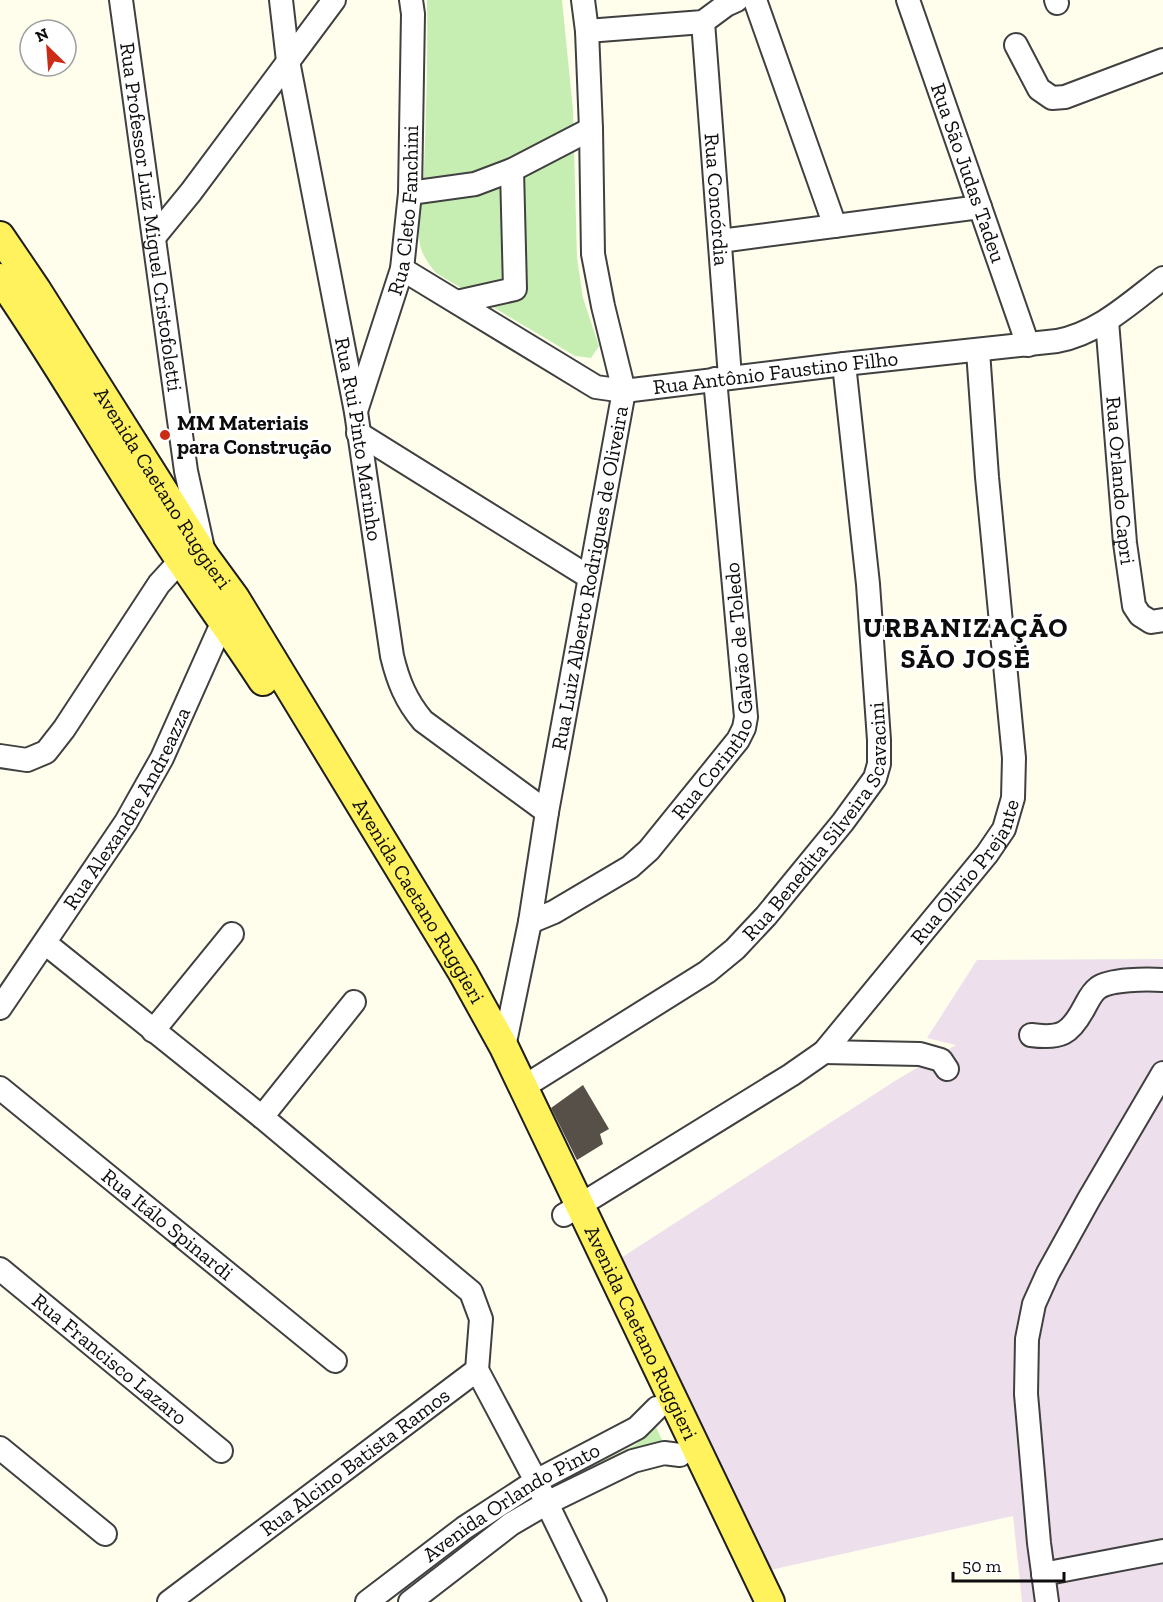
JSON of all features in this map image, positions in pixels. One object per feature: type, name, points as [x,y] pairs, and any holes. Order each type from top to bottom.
[{"type":"main road","name":"Avenida Caetano Ruggieri","points":[[0,236],[36,289],[193,559],[229,608],[463,973],[504,1047],[525,1086],[572,1210],[657,1408],[750,1602]]},
{"type":"main road","name":"Avenida Caetano Ruggieri","points":[[0,278],[169,520]]},
{"type":"main road","name":"Avenida Caetano Ruggieri","points":[[229,608],[327,781],[426,944],[496,1068],[572,1210],[770,1602]]},
{"type":"street","name":"Rua Professor Luiz Miguel Cristofoletti","points":[[122,0],[186,471],[193,559]]},
{"type":"street","name":"Rua Rui Pinto Marinho","points":[[281,0],[288,61],[357,423],[392,656],[398,681],[412,708],[423,721],[547,812]]},
{"type":"street","points":[[155,236],[191,192],[334,0]]},
{"type":"street","name":"Rua Cleto Fanchini","points":[[357,423],[402,269],[410,193],[413,14],[411,0]]},
{"type":"street","name":"Rua Luiz Alberto Rodrigues de Oliveira","points":[[504,1047],[530,922],[547,812],[624,391],[593,254],[591,129],[587,31],[583,0]]},
{"type":"street","points":[[755,0],[835,226]]},
{"type":"street","name":"Rua São Judas Tadeu","points":[[908,0],[1028,345]]},
{"type":"street","points":[[587,31],[704,22],[729,2]]},
{"type":"street","name":"Rua Concórdia","points":[[704,22],[720,241],[722,378]]},
{"type":"street","points":[[1016,45],[1039,90],[1052,98],[1065,97],[1163,60]]},
{"type":"street","points":[[410,193],[475,184],[512,170],[591,129]]},
{"type":"street","points":[[457,302],[515,289],[512,170]]},
{"type":"street","points":[[720,241],[980,207]]},
{"type":"street","name":"Rua Antônio Faustino Filho","points":[[402,269],[596,387],[624,391],[1070,339],[1107,321],[1163,278]]},
{"type":"street","name":"Rua Orlando Capri","points":[[1107,321],[1125,543],[1134,606],[1140,615],[1151,622],[1163,620]]},
{"type":"street","name":"Rua Olivio Prejante","points":[[572,1210],[791,1075],[824,1052],[987,854],[1004,829],[1013,798],[1014,758],[978,351]]},
{"type":"street","name":"Rua Benedita Silveira Scavacini","points":[[525,1086],[707,972],[735,949],[766,916],[843,822],[875,778],[879,764],[879,740],[868,584],[844,364]]},
{"type":"street","name":"Rua Corintho Galvão de Toledo","points":[[530,922],[554,912],[630,867],[649,850],[738,740],[744,728],[746,717],[722,378]]},
{"type":"street","points":[[357,423],[589,577]]},
{"type":"street","name":"Rua Professor Luiz Miguel Cristofoletti","points":[[169,520],[186,471]]},
{"type":"street","points":[[0,756],[27,760],[46,752],[64,729],[159,584],[193,559]]},
{"type":"street","name":"Rua Alexandre Andreazza","points":[[0,1008],[126,822],[162,758],[229,608]]},
{"type":"street","points":[[153,1030],[232,934]]},
{"type":"street","points":[[45,944],[262,1117],[471,1292],[481,1319],[477,1370],[536,1481],[595,1602]]},
{"type":"street","points":[[1031,1035],[1045,1037],[1065,1033],[1075,1024],[1090,997],[1099,987],[1113,982],[1163,980]]},
{"type":"street","points":[[262,1117],[354,1002]]},
{"type":"street","points":[[824,1052],[920,1054],[940,1060],[947,1070]]},
{"type":"street","points":[[1047,1602],[1026,1394],[1027,1339],[1034,1304],[1053,1264],[1163,1073]]},
{"type":"street","name":"Rua Itálo Spinardi","points":[[0,1088],[335,1361]]},
{"type":"street","name":"Rua Francisco Lazaro","points":[[0,1269],[221,1451]]},
{"type":"street","name":"Rua Alcino Batista Ramos","points":[[169,1602],[477,1370]]},
{"type":"street","name":"Avenida Orlando Pinto","points":[[367,1602],[394,1594],[464,1528],[536,1481],[637,1428],[657,1408]]},
{"type":"street","points":[[0,1448],[105,1534]]},
{"type":"street","name":"Avenida Orlando Pinto","points":[[410,1602],[510,1524],[547,1503],[633,1461],[664,1453],[680,1455]]},
{"type":"street","points":[[1043,1574],[1163,1551]]},
{"type":"shaded area","points":[[1163,959],[1163,1602],[1022,1602],[1013,1516],[766,1571],[610,1265],[898,1079],[956,1045],[927,1038],[977,960]]},
{"type":"green space","points":[[427,0],[562,0],[573,110],[577,258],[583,298],[599,346],[591,358],[575,356],[436,273],[422,251],[419,241],[419,212],[424,171]]},
{"type":"green space","points":[[656,1427],[664,1444],[552,1491],[549,1486],[635,1445]]},
{"type":"building","points":[[583,1085],[609,1129],[600,1134],[603,1144],[577,1160],[551,1108]]},
{"type":"place","name":"MM Materiais para Construção","points":[[165,435]]},
{"type":"district","name":"URBANIZAÇÃO SÃO JOSÉ","points":[[966,644]]}]
